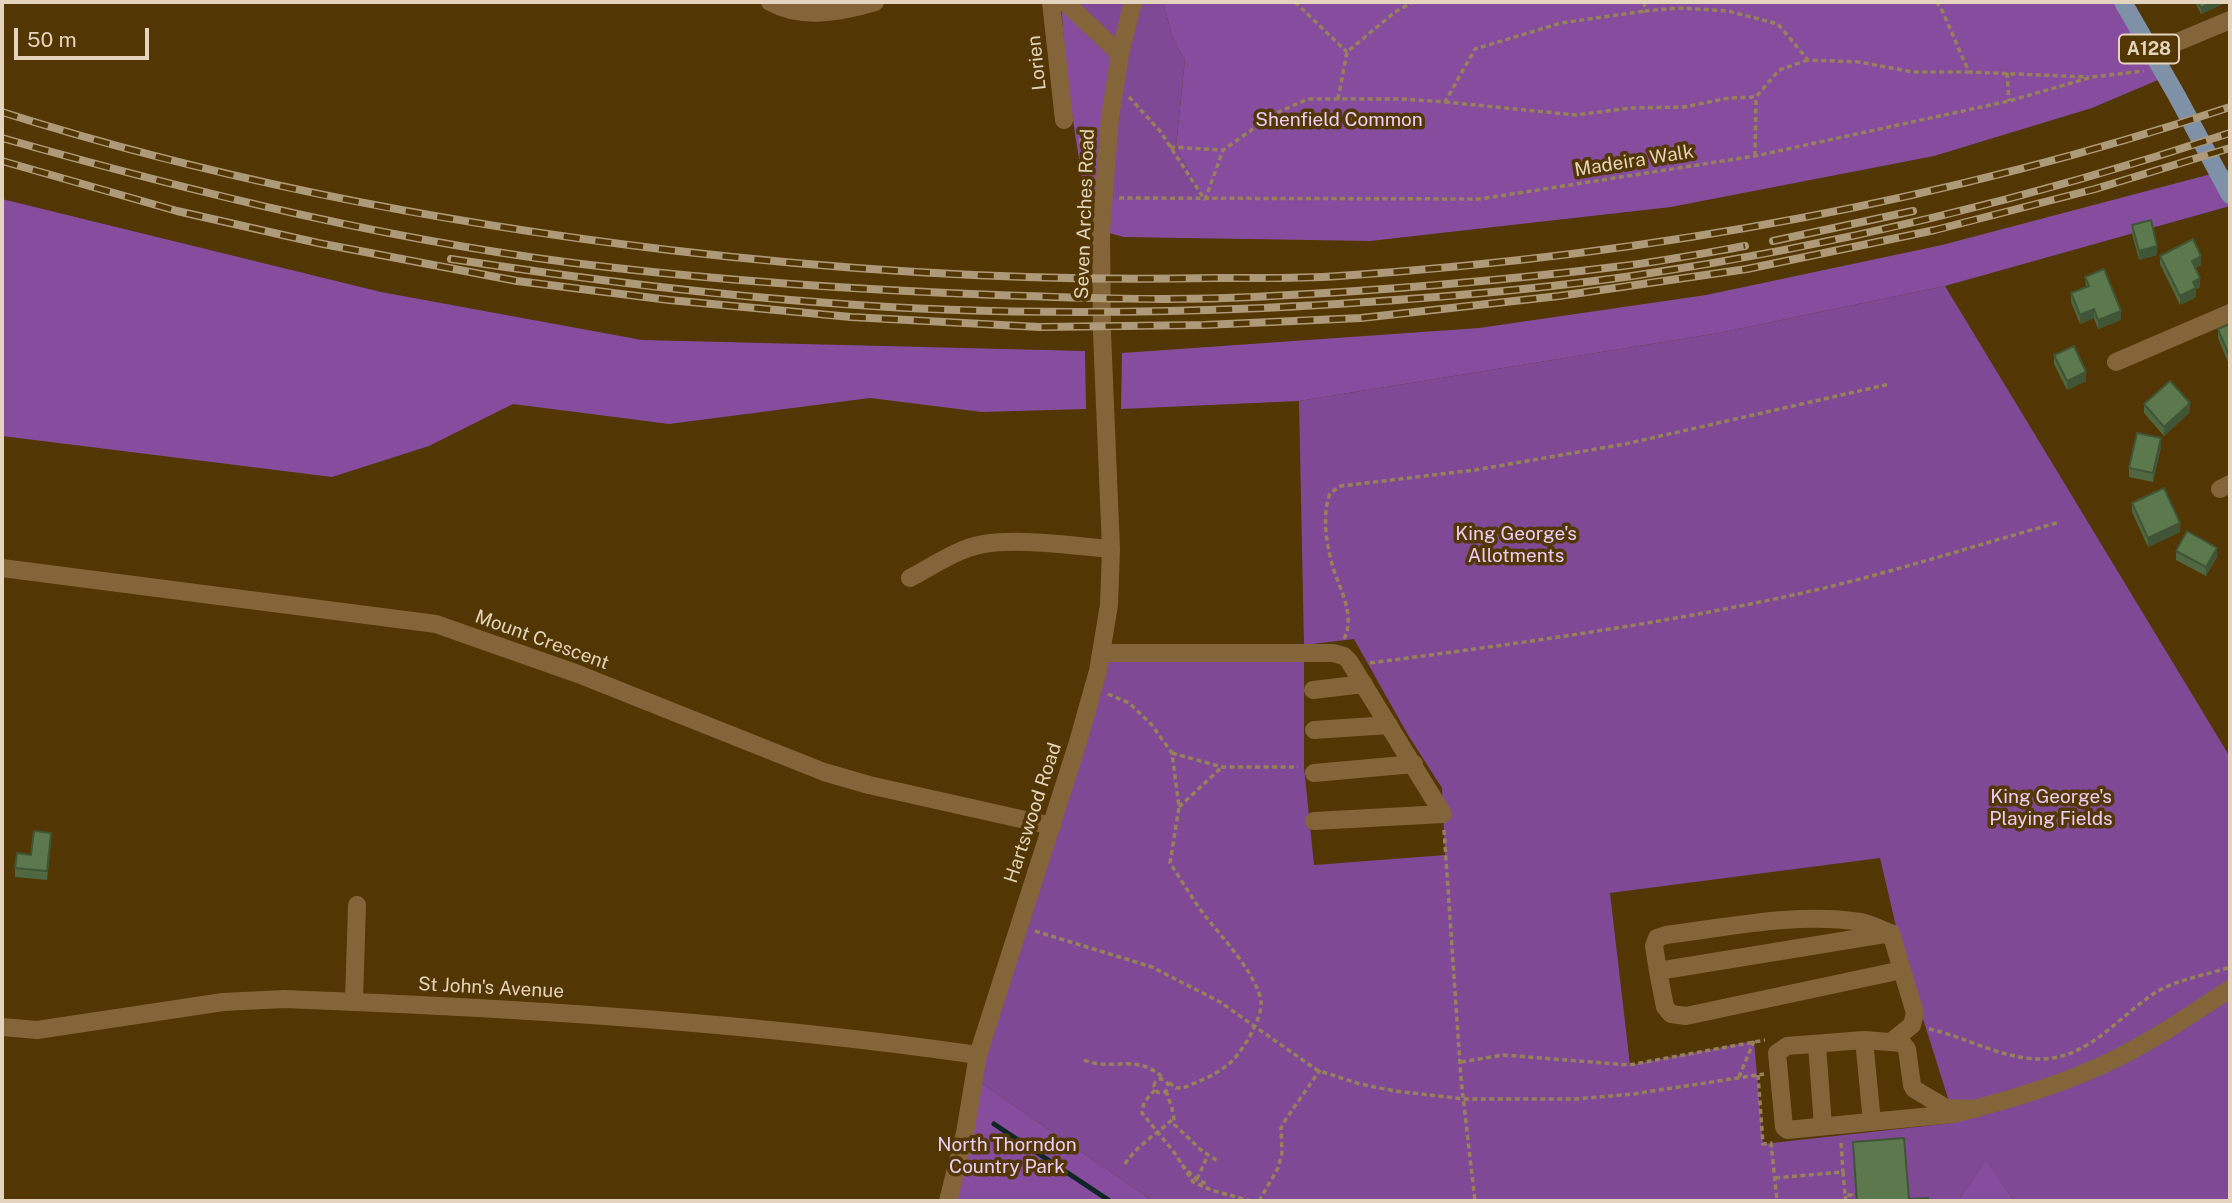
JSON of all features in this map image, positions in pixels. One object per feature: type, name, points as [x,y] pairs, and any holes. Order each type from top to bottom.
[{"type":"main road","name":"A128","points":[[2123,2],[2230,195]]},
{"type":"street","points":[[770,2],[806,11],[833,13],[874,2]]},
{"type":"street","name":"Lorien","points":[[1051,2],[1064,120]]},
{"type":"street","points":[[1065,2],[1120,54]]},
{"type":"street","name":"Seven Arches Road","points":[[1105,429],[1101,231],[1103,197],[1115,82],[1133,2]]},
{"type":"street","points":[[2151,51],[2230,20]]},
{"type":"street","points":[[2116,362],[2230,313]]},
{"type":"street","name":"Hartswood Road","points":[[947,1201],[965,1133],[978,1055],[1052,826],[1101,653],[1109,605],[1111,549],[1105,429]]},
{"type":"street","points":[[910,578],[953,555],[984,544],[1030,543],[1111,549]]},
{"type":"street","name":"Mount Crescent","points":[[2,568],[436,624],[578,674],[824,772],[869,785],[1052,826]]},
{"type":"street","points":[[1101,653],[1321,653],[1339,654],[1349,661],[1443,814],[1314,821]]},
{"type":"street","points":[[1312,690],[1364,684]]},
{"type":"street","points":[[1314,730],[1389,724]]},
{"type":"street","points":[[1309,770],[1414,764]]},
{"type":"street","points":[[354,1001],[357,905]]},
{"type":"street","points":[[1891,933],[1863,922],[1804,920],[1763,922],[1666,935],[1657,938],[1654,946],[1665,1007],[1671,1014],[1686,1016],[1902,970]]},
{"type":"street","points":[[1891,933],[1915,1013],[1912,1026],[1891,1042]]},
{"type":"street","points":[[1658,971],[1891,933]]},
{"type":"street","points":[[1915,1117],[1907,1049],[1902,1042],[1864,1040],[1783,1048],[1777,1053],[1784,1127],[1791,1131],[1953,1114],[2045,1089],[2110,1061],[2167,1030],[2230,989]]},
{"type":"street","name":"St John's Avenue","points":[[2,1027],[37,1030],[67,1027],[223,1002],[284,999],[354,1001],[654,1018],[883,1041],[978,1055]]},
{"type":"street","points":[[1864,1040],[1872,1122]]},
{"type":"street","points":[[1817,1045],[1823,1126]]},
{"type":"street","points":[[1912,1085],[1946,1108],[1975,1109]]},
{"type":"path","points":[[1295,2],[1347,52]]},
{"type":"path","points":[[1338,99],[1347,52],[1395,12],[1413,2]]},
{"type":"path","points":[[1644,2],[1646,11]]},
{"type":"path","points":[[1936,2],[1969,72]]},
{"type":"path","points":[[1445,102],[1475,49],[1561,23],[1646,11],[1677,8],[1728,11],[1778,24],[1808,60]]},
{"type":"path","points":[[1755,156],[1756,97],[1779,70],[1808,60],[1859,62],[1913,72],[2092,77]]},
{"type":"path","name":"Madeira Walk","points":[[1103,197],[1205,200],[1480,199],[1755,156],[2009,101],[2092,77],[2160,69]]},
{"type":"path","points":[[2007,73],[2009,101]]},
{"type":"path","points":[[1115,82],[1160,131],[1205,200]]},
{"type":"path","points":[[1205,200],[1223,150],[1276,113],[1308,99],[1402,99],[1576,115],[1631,108],[1684,107],[1730,98],[1756,97]]},
{"type":"path","points":[[1170,147],[1223,150]]},
{"type":"path","points":[[1321,653],[1339,645],[1349,621],[1347,606],[1332,563],[1324,520],[1330,493],[1341,486],[1475,470],[1612,446],[1780,411],[1890,384]]},
{"type":"path","points":[[1349,661],[1361,664],[1712,612],[1822,589],[2060,522]]},
{"type":"path","points":[[1084,1060],[1101,1064],[1145,1065],[1176,1088],[1183,1088],[1228,1065],[1255,1025],[1261,1011],[1261,1000],[1254,983],[1170,863],[1179,807],[1172,753],[1151,724],[1129,703],[1093,687]]},
{"type":"path","points":[[1172,753],[1222,767],[1309,770]]},
{"type":"path","points":[[1179,807],[1222,767]]},
{"type":"path","points":[[1443,814],[1464,1099],[1475,1201]]},
{"type":"path","points":[[1019,927],[1152,967],[1220,1003],[1320,1070],[1360,1084],[1464,1099],[1575,1099],[1633,1094],[1779,1072]]},
{"type":"path","points":[[1739,1077],[1754,1041]]},
{"type":"path","points":[[1259,1201],[1278,1168],[1282,1153],[1281,1128],[1320,1070]]},
{"type":"path","points":[[1758,1075],[1763,1144],[1771,1143],[1777,1201]]},
{"type":"path","points":[[1165,1080],[1155,1081],[1155,1090],[1144,1102],[1142,1113],[1193,1182],[1251,1201]]},
{"type":"path","points":[[1165,1080],[1173,1119],[1180,1131],[1219,1162]]},
{"type":"path","points":[[1155,1090],[1161,1093],[1166,1091]]},
{"type":"path","points":[[1125,1164],[1140,1146],[1159,1134],[1173,1119]]},
{"type":"path","points":[[1197,1180],[1208,1155]]},
{"type":"path","points":[[1182,1165],[1197,1180],[1207,1184]]},
{"type":"path","points":[[1775,1178],[1843,1172],[1846,1201]]},
{"type":"path","points":[[1845,1195],[1852,1195],[1852,1201]]},
{"type":"green space","name":"Shenfield Common","points":[[1061,2],[1120,54],[1104,197],[1204,199],[1176,146],[1185,60],[1173,39],[1163,2],[2122,2],[2165,77],[2092,108],[1934,156],[1671,207],[1370,241],[1124,237],[1101,231],[1103,198],[1086,204],[1067,82]]},
{"type":"green space","points":[[1065,2],[1163,2],[1173,39],[1185,60],[1176,146],[1205,200],[1103,197]]},
{"type":"green space","points":[[2230,169],[2230,206],[1945,286],[1719,333],[1299,401],[1121,409],[1122,353],[1479,328],[1706,295],[1942,245]]},
{"type":"green space","points":[[2,199],[381,292],[642,340],[1085,351],[1086,409],[982,412],[870,398],[669,424],[513,404],[429,446],[332,477],[2,436]]},
{"type":"green space","points":[[1945,286],[2230,757],[2230,1201],[2014,1201],[1986,1162],[1958,1201],[1153,1201],[981,1083],[978,1055],[1101,653],[1304,653],[1304,767],[1314,865],[1445,855],[1442,788],[1408,735],[1354,639],[1304,645],[1299,401],[1719,333]],"holes":[[[1880,858],[1902,952],[1953,1114],[1952,1123],[1763,1144],[1754,1041],[1630,1065],[1610,893]]]},
{"type":"green space","name":"North Thorndon Country Park","points":[[981,1083],[1153,1201],[948,1201]]},
{"type":"green space","points":[[1986,1161],[2014,1201],[1958,1201]]},
{"type":"building","points":[[2198,2],[2213,2],[2201,8]]},
{"type":"building","points":[[2151,220],[2157,246],[2139,251],[2132,225]]},
{"type":"building","points":[[2193,239],[2201,256],[2192,261],[2200,278],[2193,282],[2196,288],[2180,296],[2160,256]]},
{"type":"building","points":[[2104,269],[2121,311],[2098,320],[2094,309],[2080,315],[2071,293],[2089,286],[2085,277]]},
{"type":"building","points":[[2230,324],[2230,358],[2218,329]]},
{"type":"building","points":[[2074,346],[2086,372],[2067,381],[2054,355]]},
{"type":"building","points":[[2170,381],[2190,403],[2164,427],[2144,404]]},
{"type":"building","points":[[2137,433],[2161,438],[2153,473],[2129,468]]},
{"type":"building","points":[[2164,488],[2180,523],[2148,538],[2132,503]]},
{"type":"building","points":[[2187,531],[2217,548],[2206,567],[2176,551]]},
{"type":"building","points":[[34,831],[51,833],[47,871],[15,868],[17,853],[31,855]]},
{"type":"building","points":[[1904,1138],[1909,1199],[1928,1198],[1928,1201],[1857,1201],[1853,1142]]},
{"type":"waterway","points":[[994,1124],[1110,1201]]},
{"type":"railway","points":[[2,112],[84,137],[249,179],[500,227],[669,250],[804,264],[1009,276],[1146,279],[1339,276],[1565,255],[1678,239],[1790,220],[2012,171],[2230,107]]},
{"type":"railway","points":[[451,259],[687,290],[829,303],[937,309],[1155,311],[1402,300],[1632,276],[1784,250],[2009,198],[2230,133]]},
{"type":"railway","points":[[2,138],[151,179],[302,215],[454,245],[607,267],[850,288],[1092,298],[1253,297],[1392,289],[1531,276],[1638,264],[1745,246]]},
{"type":"railway","points":[[2,161],[177,211],[318,243],[517,281],[669,300],[851,317],[1039,327],[1204,325],[1361,318],[1559,296],[1747,269],[1935,230],[2095,189],[2230,148]]},
{"type":"railway","points":[[1773,241],[1913,211]]},
{"type":"park label","name":"King George's Allotments","points":[[1516,545]]},
{"type":"park label","name":"King George's Playing Fields","points":[[2051,808]]}]
